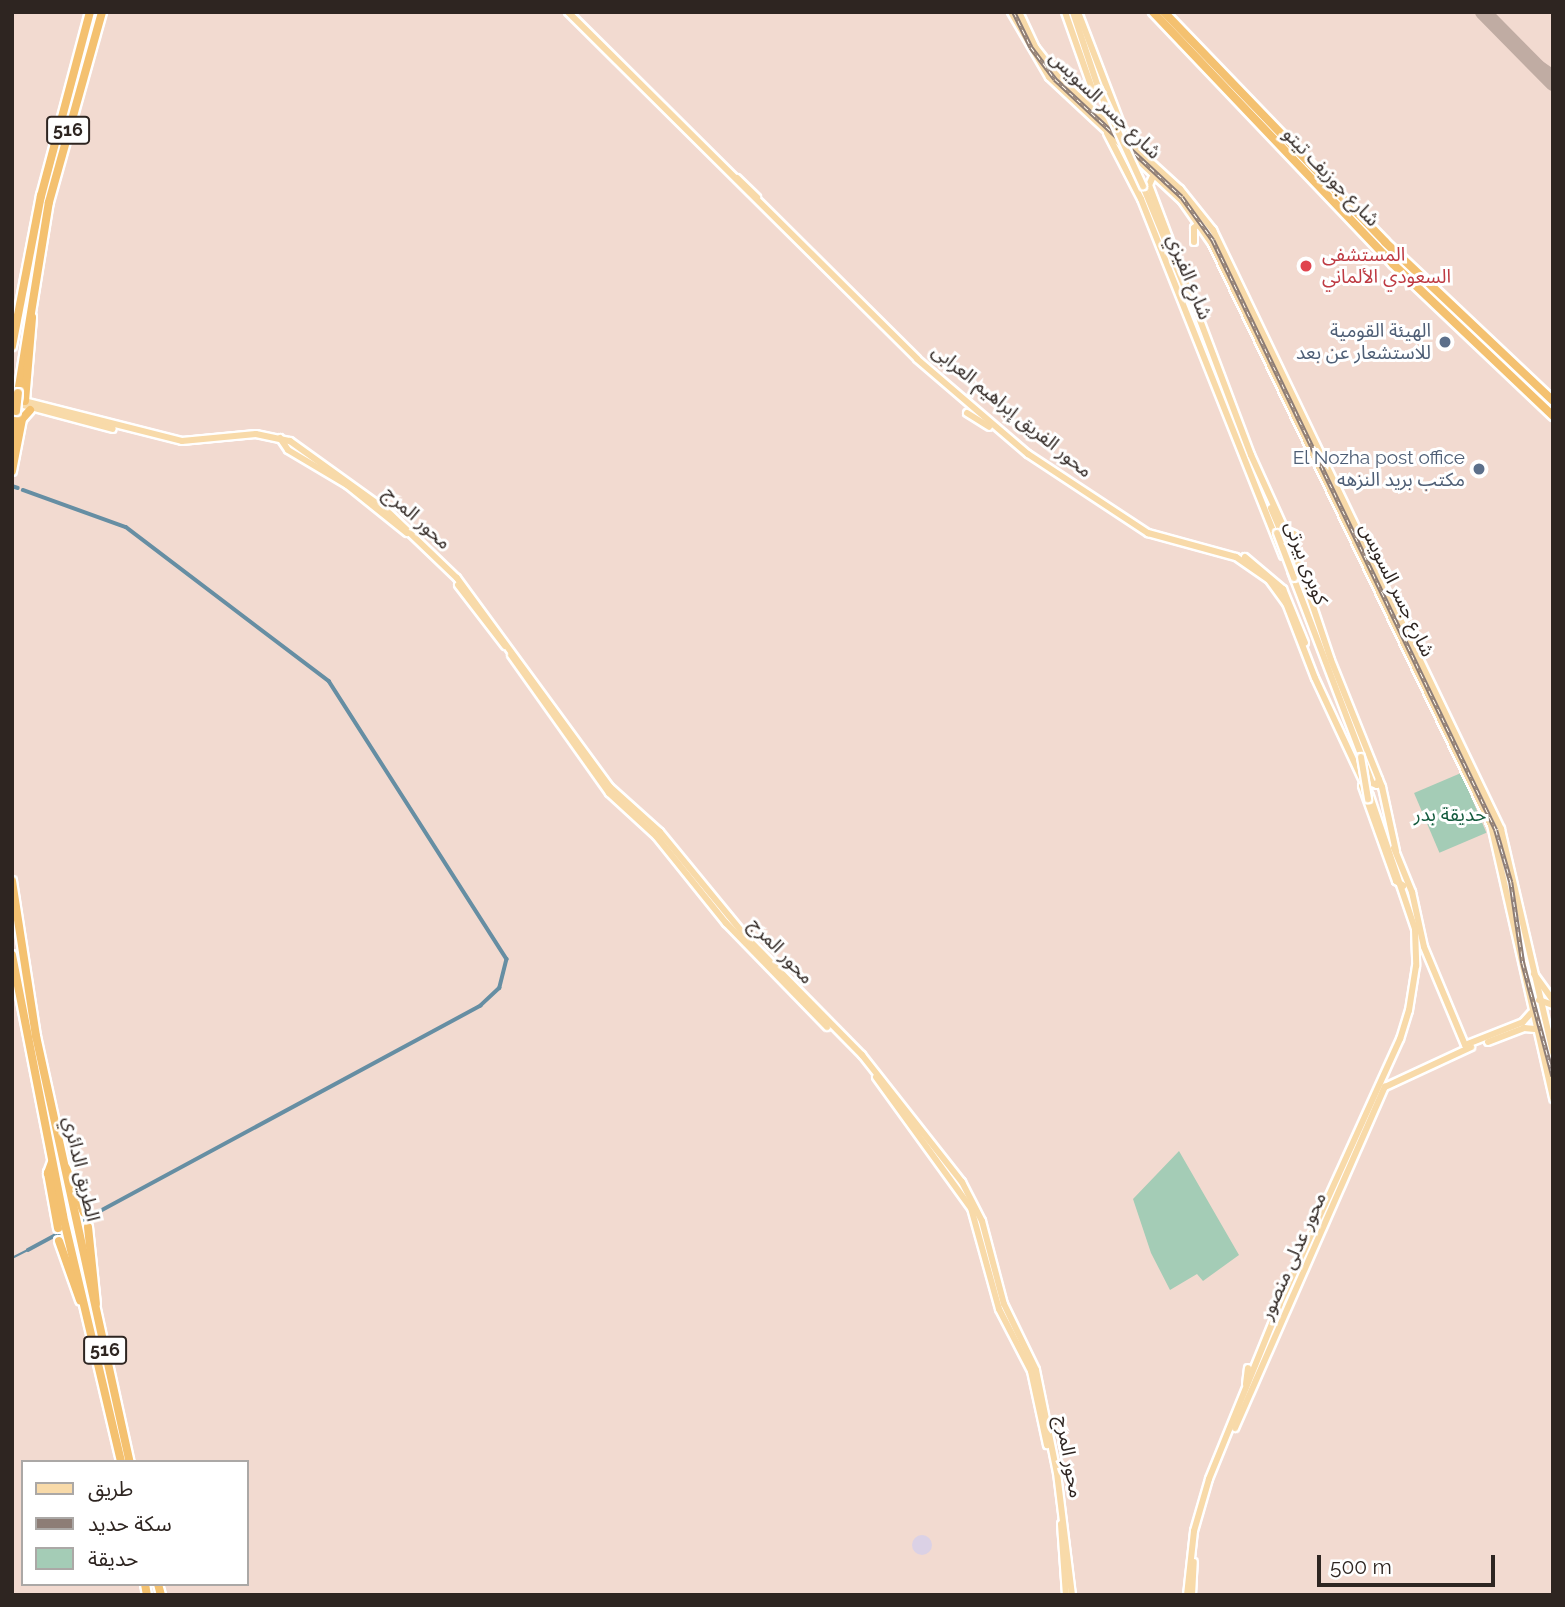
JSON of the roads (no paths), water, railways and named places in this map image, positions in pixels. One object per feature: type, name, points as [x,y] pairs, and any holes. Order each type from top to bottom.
[{"type":"highway","name":"516","points":[[12,346],[41,196],[90,12]]},
{"type":"highway","name":"516","points":[[12,440],[16,411],[14,398],[49,202],[102,12]]},
{"type":"highway","name":"شارع جوزيف تيتو","points":[[1153,12],[1408,279],[1553,416]]},
{"type":"highway","name":"شارع جوزيف تيتو","points":[[1164,12],[1385,242],[1553,401]]},
{"type":"highway","points":[[1393,273],[1408,279]]},
{"type":"highway","points":[[12,309],[21,294]]},
{"type":"highway","points":[[25,401],[32,333],[29,307]]},
{"type":"highway","points":[[12,471],[22,419],[30,410]]},
{"type":"highway","name":"الطريق الدائري","points":[[12,881],[33,1024],[65,1167],[80,1212],[90,1310],[119,1460]]},
{"type":"highway","name":"الطريق الدائري","points":[[12,955],[63,1216],[129,1460]]},
{"type":"highway","points":[[52,1161],[48,1173],[58,1227]]},
{"type":"highway","points":[[88,1227],[97,1283],[90,1310]]},
{"type":"highway","points":[[59,1241],[90,1310]]},
{"type":"main road","name":"محور الفريق إبراهيم العرابى","points":[[570,12],[917,359],[1002,432],[1077,490],[1148,533],[1231,555],[1271,579]]},
{"type":"main road","name":"شارع جسر السويس","points":[[1011,12],[1031,53],[1108,132],[1154,174],[1199,223],[1310,438],[1512,861],[1531,968],[1553,1053]]},
{"type":"main road","name":"شارع جسر السويس","points":[[1019,12],[1036,48],[1063,86],[1083,100],[1129,142],[1207,219],[1306,430]]},
{"type":"main road","points":[[1072,12],[1101,106],[1111,101]]},
{"type":"main road","points":[[1072,12],[1129,142]]},
{"type":"main road","name":"محور الفريق إبراهيم العرابى","points":[[643,86],[789,223],[910,344],[1039,456],[1149,529],[1237,553],[1271,579],[1284,594],[1396,853],[1415,908],[1420,943]]},
{"type":"main road","points":[[1083,100],[1091,101],[1096,91]]},
{"type":"main road","points":[[1096,91],[1141,185],[1200,345]]},
{"type":"main road","points":[[1108,132],[1141,185]]},
{"type":"main road","points":[[1141,185],[1154,174]]},
{"type":"main road","name":"شارع الفيزي","points":[[1141,185],[1141,199],[1238,439]]},
{"type":"main road","name":"كوبرى بيرتى","points":[[1141,185],[1209,339],[1279,533]]},
{"type":"main road","points":[[1194,242],[1194,228],[1199,223]]},
{"type":"main road","name":"محور المرج","points":[[14,398],[66,416]]},
{"type":"main road","name":"محور المرج","points":[[14,398],[30,410],[66,416],[183,445],[238,437],[280,438],[332,468],[433,555],[504,644],[608,793],[658,834],[726,923],[864,1063],[964,1195],[979,1229],[997,1303],[1032,1375],[1053,1471],[1072,1595]]},
{"type":"main road","points":[[967,413],[1002,432]]},
{"type":"main road","name":"كوبرى بيرتى","points":[[1238,439],[1296,574],[1329,660]]},
{"type":"main road","points":[[1285,560],[1279,533],[1294,534]]},
{"type":"main road","points":[[1292,544],[1296,574]]},
{"type":"main road","name":"محور الفريق إبراهيم العرابى","points":[[1284,594],[1403,885],[1420,943]]},
{"type":"main road","points":[[1329,660],[1360,757],[1368,799],[1403,885]]},
{"type":"main road","points":[[1329,660],[1379,779],[1396,853]]},
{"type":"main road","points":[[1334,680],[1367,763],[1372,783],[1379,779]]},
{"type":"main road","points":[[1359,767],[1367,763]]},
{"type":"main road","name":"شارع جسر السويس","points":[[1480,791],[1504,867],[1531,1013],[1553,1098]]},
{"type":"main road","points":[[1420,943],[1461,1039],[1468,1046],[1525,1025],[1535,1029]]},
{"type":"main road","name":"محور عدلى منصور","points":[[1190,1595],[1207,1498],[1382,1086],[1409,1006],[1420,943]]},
{"type":"main road","points":[[1531,968],[1553,1002]]},
{"type":"main road","points":[[1538,999],[1553,1002]]},
{"type":"main road","points":[[1525,1025],[1531,1013]]},
{"type":"main road","points":[[1543,1019],[1553,1015]]},
{"type":"main road","name":"محور عدلى منصور","points":[[1190,1595],[1203,1499],[1279,1308],[1382,1086],[1525,1025]]},
{"type":"main road","points":[[1458,1052],[1461,1039]]},
{"type":"main road","points":[[1384,1075],[1394,1080]]},
{"type":"main road","points":[[1316,1203],[1325,1207]]},
{"type":"main road","points":[[1284,1316],[1279,1308],[1288,1307]]},
{"type":"main road","points":[[1244,1396],[1248,1368]]},
{"type":"main road","name":"محور المرج","points":[[1066,1595],[1067,1561]]},
{"type":"waterway","points":[[12,486],[18,488]]},
{"type":"waterway","points":[[23,490],[126,527],[329,681],[507,959],[500,988],[481,1006],[29,1250]]},
{"type":"waterway","points":[[12,1258],[32,1248]]},
{"type":"railway","points":[[1014,12],[1031,47],[1055,79],[1182,197],[1213,240],[1496,830],[1511,882],[1523,963],[1553,1076]]},
{"type":"place","name":"المستشفى السعودي الألماني","points":[[1306,266]]},
{"type":"place","name":"الهيئة القومية للاستشعار عن بعد","points":[[1445,342]]},
{"type":"place","name":"El Nozha post office مكتب بريد النزهه","points":[[1479,469]]},
{"type":"park label","name":"حديقة بدر","points":[[1450,815]]}]
